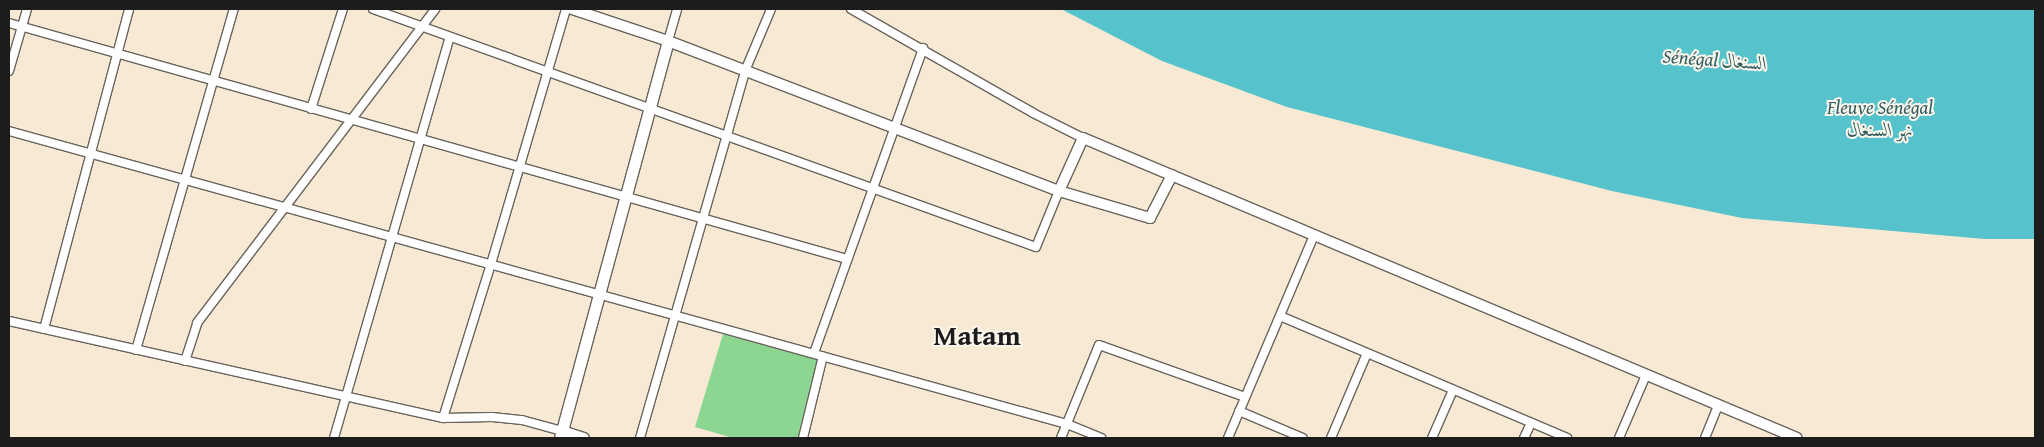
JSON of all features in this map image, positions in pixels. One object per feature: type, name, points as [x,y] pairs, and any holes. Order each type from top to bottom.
[{"type":"main road","points":[[572,9],[668,41],[1059,191],[1150,218],[1172,175]]},
{"type":"main road","points":[[579,438],[561,435],[668,41]]},
{"type":"main road","points":[[1059,191],[1083,138],[1797,438]]},
{"type":"street","points":[[9,71],[26,9]]},
{"type":"street","points":[[44,329],[130,9]]},
{"type":"street","points":[[136,350],[234,9]]},
{"type":"street","points":[[312,109],[343,9]]},
{"type":"street","points":[[373,9],[388,11],[421,26],[1036,247],[1059,191]]},
{"type":"street","points":[[185,361],[197,323],[435,9]]},
{"type":"street","points":[[443,418],[491,264],[566,9]]},
{"type":"street","points":[[668,41],[677,9]]},
{"type":"street","points":[[640,438],[746,71],[772,9]]},
{"type":"street","points":[[851,9],[1083,138]]},
{"type":"street","points":[[9,23],[847,259]]},
{"type":"street","points":[[334,438],[450,36]]},
{"type":"street","points":[[814,353],[923,48]]},
{"type":"street","points":[[9,131],[1067,424],[1101,438]]},
{"type":"street","points":[[1228,438],[1314,235]]},
{"type":"street","points":[[1280,316],[1567,438]]},
{"type":"street","points":[[9,321],[443,418],[492,417],[515,420],[561,435]]},
{"type":"street","points":[[1061,438],[1099,345],[1245,397]]},
{"type":"street","points":[[1331,438],[1367,353]]},
{"type":"street","points":[[803,438],[823,356]]},
{"type":"street","points":[[1619,438],[1646,375]]},
{"type":"street","points":[[1432,438],[1453,390]]},
{"type":"street","points":[[1705,438],[1718,405]]},
{"type":"street","points":[[1240,412],[1303,438]]},
{"type":"street","points":[[1524,438],[1530,423]]},
{"type":"green space","points":[[723,334],[819,360],[799,438],[733,438],[695,427]]},
{"type":"water","name":"Fleuve Sénégal نهر السنغال","points":[[1061,9],[2035,9],[2035,239],[1985,239],[1742,218],[1612,191],[1287,107],[1162,61]]},
{"type":"district","name":"Matam","points":[[977,335]]},
{"type":"water label","name":"Sénégal السنغال","points":[[1715,60]]}]
